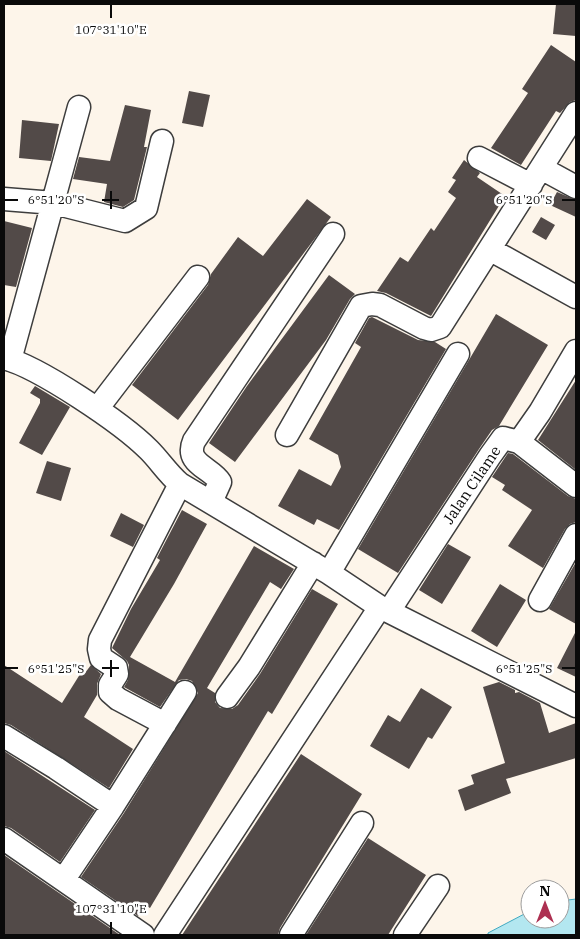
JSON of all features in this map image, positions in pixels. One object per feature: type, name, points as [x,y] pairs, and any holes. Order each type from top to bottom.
[{"type":"street","points":[[79,107],[54,203],[7,359],[46,378],[97,409],[149,450],[166,472],[180,484],[321,568],[384,609],[576,706]]},
{"type":"street","points":[[287,434],[362,306],[380,305],[424,328],[436,330],[440,327],[576,113]]},
{"type":"street","points":[[4,199],[54,203],[125,221],[134,218],[146,208],[162,141]]},
{"type":"street","points":[[479,158],[536,177],[576,187]]},
{"type":"street","points":[[211,502],[220,482],[196,462],[192,453],[194,441],[334,234]]},
{"type":"street","points":[[490,250],[576,297]]},
{"type":"street","points":[[97,409],[198,277]]},
{"type":"street","name":"Jalan Cilame","points":[[384,609],[503,438],[519,442],[540,412],[576,350]]},
{"type":"street","points":[[227,697],[321,568],[458,354]]},
{"type":"street","points":[[519,442],[576,486]]},
{"type":"street","points":[[165,724],[118,699],[110,692],[110,685],[118,674],[116,668],[101,658],[99,649],[100,640],[180,484]]},
{"type":"street","points":[[540,600],[576,535]]},
{"type":"street","points":[[165,935],[384,609]]},
{"type":"street","points":[[64,879],[185,692]]},
{"type":"street","points":[[4,736],[113,806]]},
{"type":"street","points":[[291,935],[362,823]]},
{"type":"street","points":[[4,839],[143,935]]},
{"type":"street","points":[[405,935],[438,886]]},
{"type":"water","points":[[576,899],[576,935],[488,935],[488,933],[520,916],[520,929],[570,929],[570,900]]},
{"type":"building","points":[[556,4],[576,5],[576,36],[553,34]]},
{"type":"building","points":[[551,45],[576,62],[576,100],[570,102],[560,113],[556,111],[521,165],[491,148],[528,93],[522,89]]},
{"type":"building","points":[[189,91],[210,95],[203,127],[182,123]]},
{"type":"building","points":[[125,105],[151,110],[144,147],[147,147],[134,200],[123,207],[104,202],[107,184],[73,179],[79,157],[110,161]]},
{"type":"building","points":[[22,120],[59,124],[51,161],[19,158]]},
{"type":"building","points":[[464,160],[480,173],[477,177],[505,196],[431,316],[386,293],[377,291],[400,257],[408,262],[431,228],[434,231],[456,198],[448,192],[456,180],[452,178]]},
{"type":"building","points":[[557,192],[576,200],[576,217],[550,205]]},
{"type":"building","points":[[307,199],[331,217],[178,420],[132,385],[208,285],[211,274],[238,237],[263,256]]},
{"type":"building","points":[[541,217],[555,225],[546,240],[532,232]]},
{"type":"building","points":[[4,221],[32,228],[16,287],[4,285]]},
{"type":"building","points":[[329,275],[355,294],[350,299],[326,340],[235,462],[209,443],[247,386]]},
{"type":"building","points":[[496,314],[548,345],[499,426],[492,430],[398,573],[358,549]]},
{"type":"building","points":[[372,317],[418,340],[435,342],[446,349],[339,530],[317,519],[314,525],[278,506],[299,469],[331,486],[341,467],[338,455],[309,439],[361,347],[355,343],[369,318]]},
{"type":"building","points":[[576,380],[576,470],[538,440]]},
{"type":"building","points":[[35,386],[70,407],[42,455],[19,443],[40,403],[40,399],[30,393]]},
{"type":"building","points":[[508,453],[513,454],[568,496],[576,499],[576,522],[570,524],[565,529],[543,568],[508,546],[532,510],[502,490],[505,485],[492,477]]},
{"type":"building","points":[[47,461],[71,468],[61,501],[36,493]]},
{"type":"building","points":[[182,510],[207,524],[174,584],[130,657],[175,682],[254,546],[294,569],[281,589],[270,582],[207,688],[215,693],[215,702],[220,708],[232,709],[238,705],[260,674],[312,589],[338,604],[272,714],[268,711],[150,908],[145,905],[138,916],[81,877],[124,813],[198,693],[192,681],[186,679],[179,680],[160,707],[124,687],[128,680],[129,665],[112,648],[131,609],[160,560],[157,558]]},
{"type":"building","points":[[121,513],[144,525],[133,547],[110,536]]},
{"type":"building","points":[[448,544],[471,557],[442,604],[419,590]]},
{"type":"building","points":[[576,562],[576,624],[549,609]]},
{"type":"building","points":[[500,584],[526,600],[497,647],[471,631]]},
{"type":"building","points":[[576,631],[576,677],[557,668]]},
{"type":"building","points":[[4,665],[62,703],[82,671],[85,673],[91,665],[101,674],[97,684],[97,695],[84,717],[133,749],[109,788],[11,725],[4,723]]},
{"type":"building","points":[[499,682],[515,690],[515,693],[519,692],[540,703],[549,733],[576,723],[576,758],[506,779],[511,793],[465,811],[458,790],[474,784],[471,775],[505,763],[483,687]]},
{"type":"building","points":[[421,688],[452,707],[432,739],[428,737],[409,769],[370,746],[388,715],[400,722]]},
{"type":"building","points":[[4,751],[95,810],[60,862],[11,828],[4,826]]},
{"type":"building","points":[[301,754],[362,794],[280,928],[278,935],[182,935]]},
{"type":"building","points":[[368,838],[426,875],[388,935],[306,935]]},
{"type":"building","points":[[4,855],[120,935],[4,935]]}]
